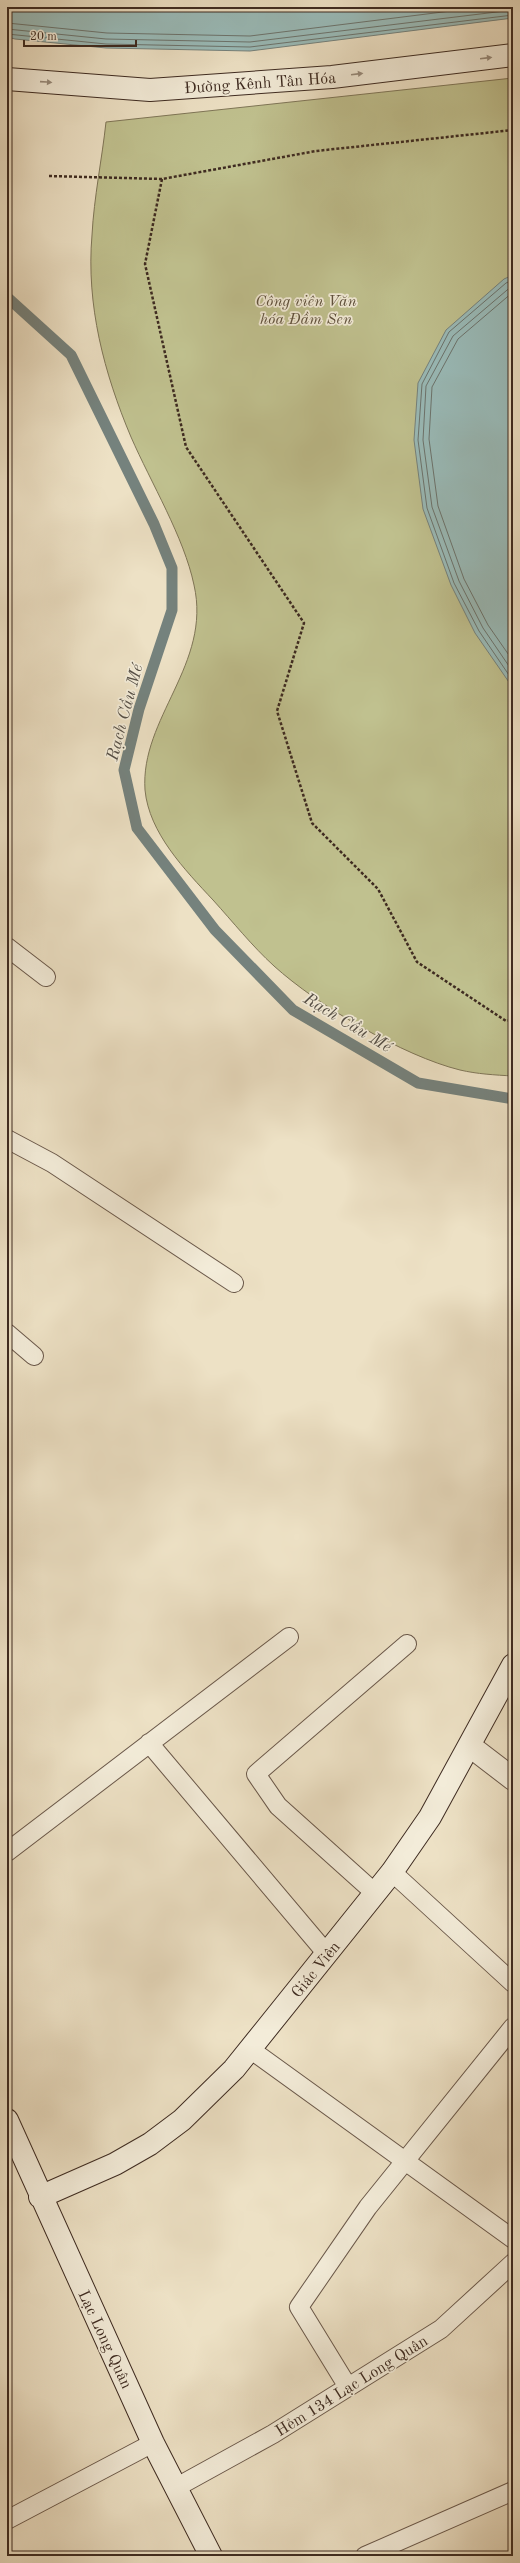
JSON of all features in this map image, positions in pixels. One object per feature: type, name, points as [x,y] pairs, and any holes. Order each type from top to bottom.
[{"type":"street","name":"Đường Kênh Tân Hóa","points":[[7,80],[150,90],[332,77],[513,55]]},
{"type":"street","name":"Giác Viên","points":[[40,2197],[115,2164],[150,2144],[182,2120],[212,2093],[250,2049],[376,1894],[392,1872],[430,1816],[470,1746],[513,1665]]},
{"type":"street","points":[[470,1746],[513,1779]]},
{"type":"street","name":"Lạc Long Quân","points":[[7,2120],[40,2197],[153,2443],[211,2556]]},
{"type":"lane","points":[[7,947],[46,978]]},
{"type":"lane","points":[[7,1139],[52,1163],[234,1283]]},
{"type":"lane","points":[[7,1333],[34,1356]]},
{"type":"lane","points":[[7,1852],[289,1637]]},
{"type":"lane","points":[[376,1894],[278,1806],[256,1774],[407,1644]]},
{"type":"lane","points":[[149,1743],[327,1954]]},
{"type":"lane","points":[[392,1872],[513,1983]]},
{"type":"lane","points":[[348,2386],[299,2307],[368,2207],[513,2027]]},
{"type":"lane","points":[[250,2049],[406,2160],[513,2239]]},
{"type":"lane","name":"Hẻm 134 Lạc Long Quân","points":[[175,2488],[273,2434],[440,2329],[513,2263]]},
{"type":"lane","points":[[7,2520],[153,2443]]},
{"type":"lane","points":[[365,2556],[513,2491]]},
{"type":"path","points":[[49,176],[162,179],[316,151],[513,130]]},
{"type":"path","points":[[162,179],[145,264],[186,447],[304,623],[277,712],[312,823],[378,889],[417,962],[506,1020],[513,1020]]},
{"type":"green space","name":"Công viên Văn hóa Đầm Sen","points":[[513,78],[513,1076],[493,1075],[460,1070],[437,1063],[387,1041],[313,997],[274,966],[243,934],[180,863],[161,836],[153,821],[145,790],[146,764],[153,739],[185,666],[193,640],[197,614],[194,585],[183,548],[175,529],[139,455],[121,413],[105,363],[95,313],[91,261],[94,207],[106,122]]},
{"type":"water","points":[[7,7],[513,7],[513,18],[250,51],[106,48],[7,37]]},
{"type":"water","points":[[513,275],[513,688],[475,633],[451,585],[423,509],[414,440],[418,383],[446,330],[504,279]]},
{"type":"waterway","name":"Rạch Cầu Mé","points":[[7,297],[71,355],[154,524],[172,568],[172,610],[139,709],[124,770],[137,828],[215,930],[293,1010],[418,1083],[513,1099]]}]
